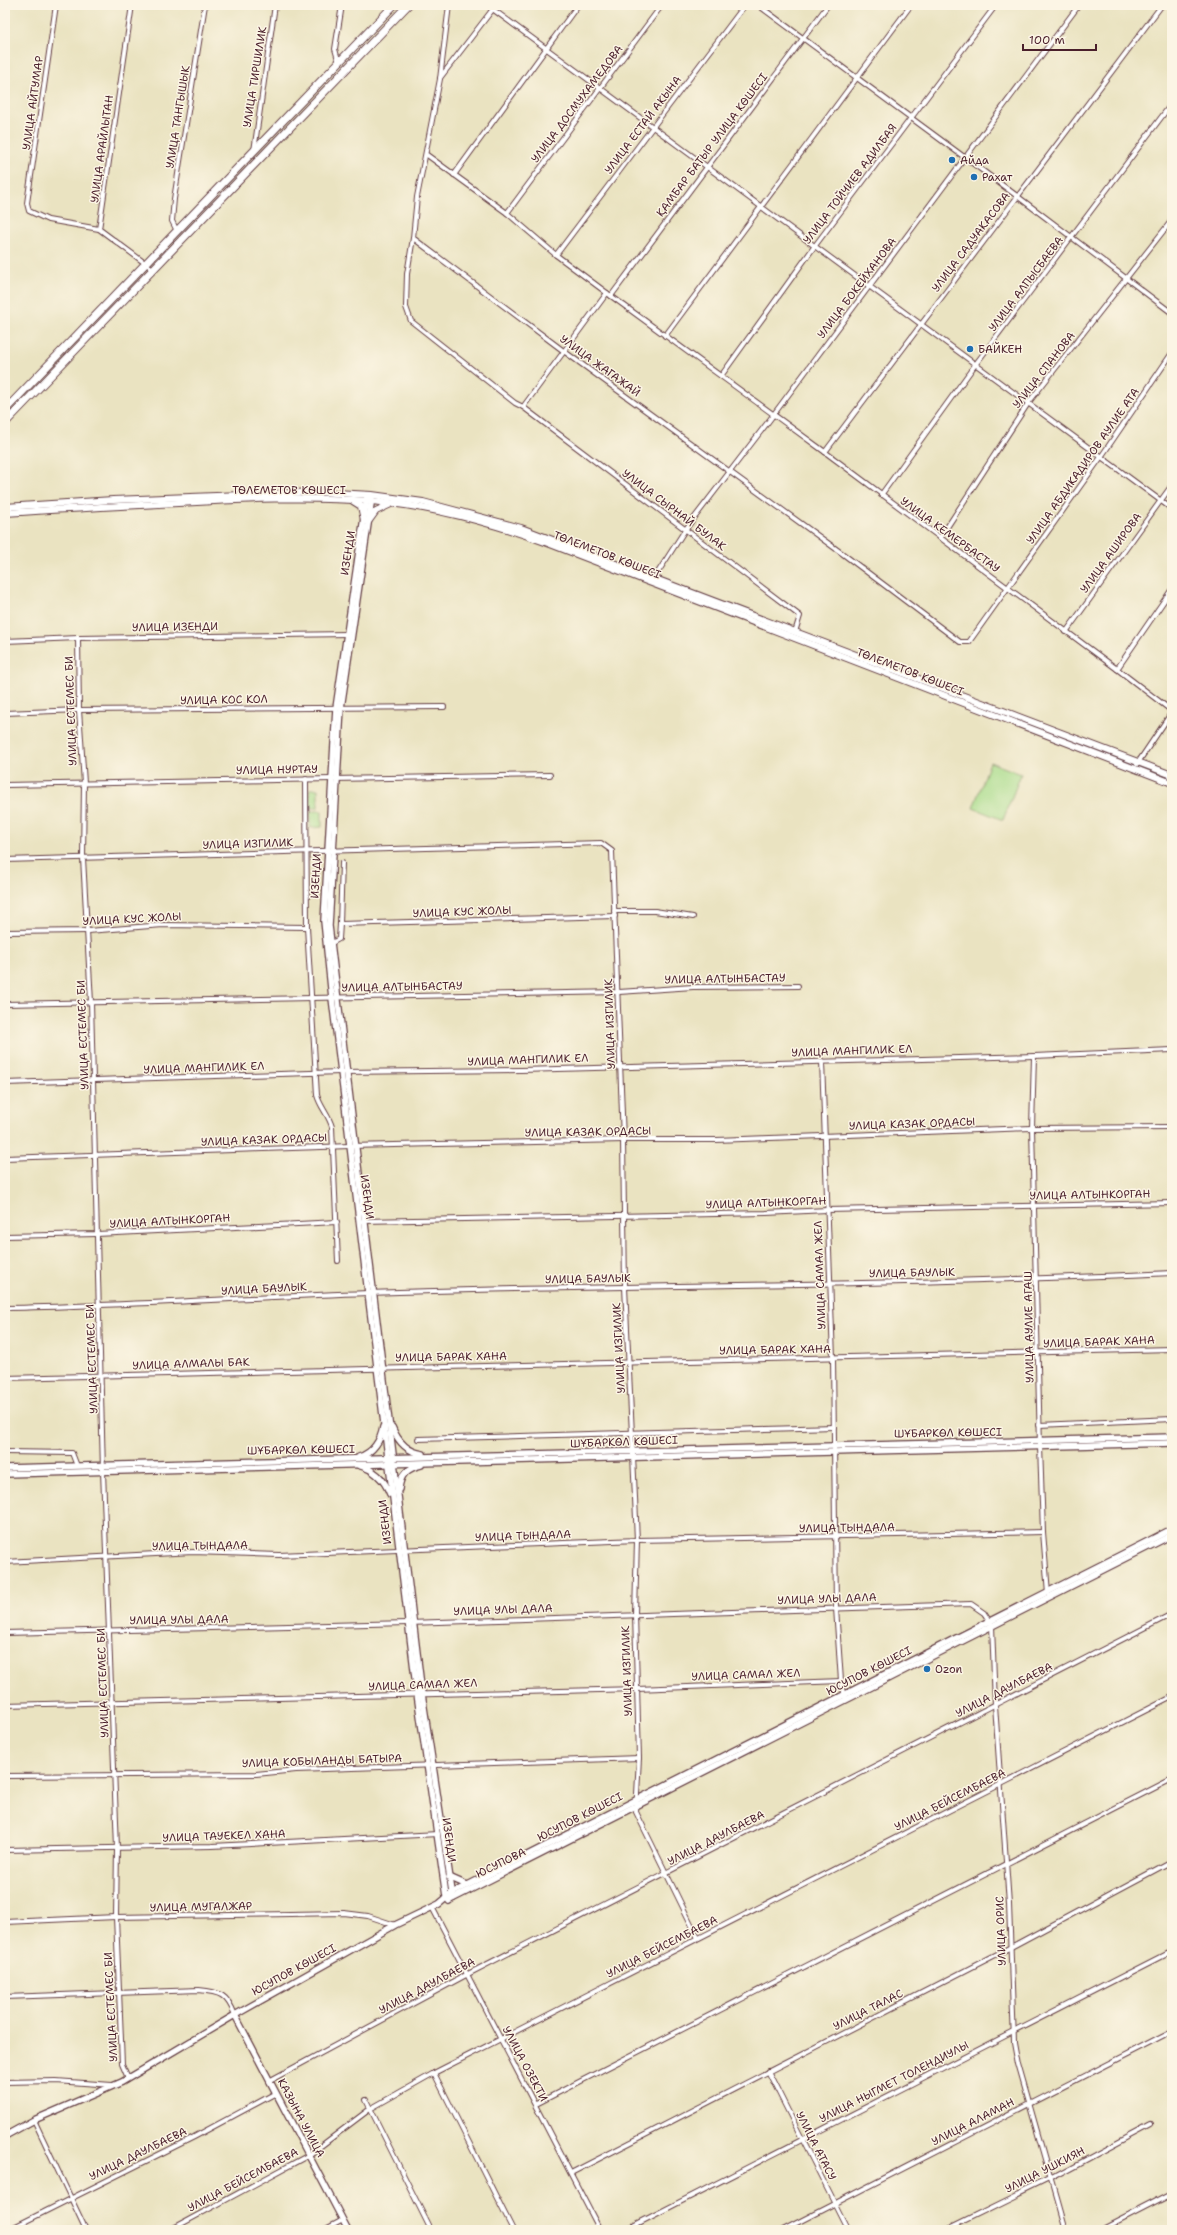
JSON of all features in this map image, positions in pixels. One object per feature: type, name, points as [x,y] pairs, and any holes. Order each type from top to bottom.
[{"type":"highway","points":[[5,410],[394,5]]},
{"type":"highway","points":[[5,423],[408,5]]},
{"type":"main road","name":"ТӨЛЕМЕТОВ КӨШЕСІ","points":[[5,508],[273,492],[423,502],[498,520],[1136,765],[1172,775]]},
{"type":"main road","name":"ТӨЛЕМЕТОВ КӨШЕСІ","points":[[5,513],[242,500],[370,498],[450,514],[496,526],[653,580],[795,632],[1136,765],[1172,783]]},
{"type":"main road","points":[[344,499],[358,503],[363,511],[366,521],[376,511],[394,504]]},
{"type":"street","name":"УЛИЦА АЙТУМАР","points":[[56,5],[28,203],[29,211],[48,220],[99,229]]},
{"type":"street","name":"УЛИЦА АРАЙЛЫТАН","points":[[99,229],[132,5]]},
{"type":"street","name":"УЛИЦА ТАНГЫШЫК","points":[[176,231],[172,221],[174,198],[204,5]]},
{"type":"street","name":"УЛИЦА ТИРШИЛИК","points":[[254,152],[275,5]]},
{"type":"street","points":[[339,63],[335,49],[342,5]]},
{"type":"street","name":"УЛИЦА СЫРНАЙ БУЛАК","points":[[449,5],[440,79],[427,155],[417,197],[413,238],[407,274],[406,307],[411,320],[463,364],[515,403],[523,407],[800,616],[795,632]]},
{"type":"street","points":[[487,5],[494,7],[652,128],[920,325],[976,363],[1172,509]]},
{"type":"street","points":[[454,175],[578,5]]},
{"type":"street","name":"УЛИЦА ДОСМУХАМЕДОВА","points":[[507,213],[662,5]]},
{"type":"street","name":"УЛИЦА ЕСТАЙ АКЫНА","points":[[556,255],[745,5]]},
{"type":"street","points":[[758,5],[1017,196],[1071,239],[1172,313]]},
{"type":"street","name":"ҚАМБАР БАТЫР УЛИЦА КӨШЕСІ","points":[[611,296],[828,5]]},
{"type":"street","points":[[665,336],[911,5]]},
{"type":"street","name":"УЛИЦА ТОЙЧИЕВ АДИЛБАЯ","points":[[721,376],[814,247],[996,5]]},
{"type":"street","name":"УЛИЦА БОКЕЙХАНОВА","points":[[653,580],[685,530],[728,471],[773,415],[1079,5]]},
{"type":"street","name":"УЛИЦА САДУАКАСОВА","points":[[825,452],[1162,5]]},
{"type":"street","points":[[440,79],[494,7]]},
{"type":"street","name":"УЛИЦА АЛПЫСБАЕВА","points":[[881,495],[976,363],[1071,239],[1172,103]]},
{"type":"street","name":"УЛИЦА КЕМЕРБАСТАУ","points":[[427,155],[507,213],[556,255],[1009,588],[1172,712]]},
{"type":"street","name":"УЛИЦА СПАНОВА","points":[[940,538],[1028,402],[1127,280],[1172,220]]},
{"type":"street","points":[[99,229],[153,269]]},
{"type":"street","name":"УЛИЦА ЖАГАЖАЙ","points":[[413,238],[565,352],[843,554],[960,642],[969,642],[1009,588]]},
{"type":"street","points":[[523,407],[607,293]]},
{"type":"street","name":"УЛИЦА АБДИКАДИРОВ АУЛИЕ АТА","points":[[1009,588],[1172,353]]},
{"type":"street","name":"УЛИЦА АШИРОВА","points":[[1066,632],[1172,485]]},
{"type":"street","name":"ИЗЕНДИ","points":[[370,498],[348,634],[338,708],[330,850],[324,922],[344,1072],[410,1623],[450,1897]]},
{"type":"street","points":[[1117,669],[1172,590]]},
{"type":"street","name":"УЛИЦА ИЗЕНДИ","points":[[5,641],[78,638],[348,634]]},
{"type":"street","name":"УЛИЦА ЕСТЕМЕС БИ","points":[[78,638],[79,710],[84,783],[83,858],[88,931],[94,1081],[103,1468],[108,1558],[117,1848],[116,1917],[122,2064],[128,2078]]},
{"type":"street","name":"УЛИЦА КОС КОЛ","points":[[5,713],[79,710],[444,707]]},
{"type":"street","points":[[1136,765],[1172,712]]},
{"type":"street","name":"УЛИЦА НУРТАУ","points":[[5,785],[550,775]]},
{"type":"street","points":[[306,779],[307,927],[316,1095],[319,1105],[330,1120],[333,1147],[338,1260]]},
{"type":"street","name":"УЛИЦА ИЗГИЛИК","points":[[5,860],[601,842],[612,851],[619,992],[625,1216],[625,1287],[637,1540],[635,1614],[639,1758],[638,1799],[636,1806]]},
{"type":"street","points":[[328,945],[338,939],[340,924],[342,863]]},
{"type":"street","points":[[614,911],[655,910],[693,917]]},
{"type":"street","name":"УЛИЦА КУС ЖОЛЫ","points":[[340,924],[615,916]]},
{"type":"street","name":"УЛИЦА КУС ЖОЛЫ","points":[[5,932],[88,931],[163,925],[307,927]]},
{"type":"street","name":"УЛИЦА АЛТЫНБАСТАУ","points":[[5,1004],[619,992],[693,987],[798,986]]},
{"type":"street","name":"УЛИЦА МАНГИЛИК ЕЛ","points":[[5,1083],[344,1072],[521,1070],[620,1066],[1034,1056],[1172,1050]]},
{"type":"street","name":"УЛИЦА АУЛИЕ АГАШ","points":[[1034,1056],[1032,1128],[1037,1280],[1039,1425],[1043,1532],[1049,1594]]},
{"type":"street","name":"УЛИЦА САМАЛ ЖЕЛ","points":[[822,1061],[826,1136],[826,1210],[833,1358],[836,1608],[841,1681],[846,1697]]},
{"type":"street","name":"УЛИЦА КАЗАК ОРДАСЫ","points":[[5,1158],[353,1146],[623,1140],[716,1140],[1032,1128],[1172,1127]]},
{"type":"street","name":"УЛИЦА АЛТЫНКОРГАН","points":[[362,1221],[766,1213],[826,1210],[1172,1202]]},
{"type":"street","name":"УЛИЦА АЛТЫНКОРГАН","points":[[5,1236],[97,1234],[337,1222]]},
{"type":"street","name":"УЛИЦА БАУЛЫК","points":[[5,1308],[99,1306],[371,1293],[1037,1280],[1172,1273]]},
{"type":"street","name":"УЛИЦА БАРАК ХАНА","points":[[380,1368],[1172,1349]]},
{"type":"street","name":"УЛИЦА АЛМАЛЫ БАК","points":[[5,1378],[380,1368]]},
{"type":"street","points":[[1039,1425],[1172,1419]]},
{"type":"street","points":[[386,1421],[401,1444],[410,1451],[431,1456]]},
{"type":"street","points":[[351,1461],[365,1455],[373,1448],[379,1441],[386,1421]]},
{"type":"street","points":[[418,1439],[834,1427]]},
{"type":"street","name":"ШҰБАРКӨЛ КӨШЕСІ","points":[[5,1474],[103,1468],[391,1460],[431,1456],[835,1452],[1172,1437]]},
{"type":"street","name":"ШҰБАРКӨЛ КӨШЕСІ","points":[[391,1460],[430,1463],[834,1446],[1172,1443]]},
{"type":"street","points":[[5,1452],[72,1452],[77,1466]]},
{"type":"street","points":[[351,1461],[377,1473],[384,1480],[396,1502]]},
{"type":"street","points":[[396,1502],[400,1480],[403,1474],[415,1466],[430,1463]]},
{"type":"street","name":"ШҰБАРКӨЛ КӨШЕСІ","points":[[5,1468],[77,1466],[103,1468]]},
{"type":"street","name":"ЮСУПОВ КӨШЕСІ","points":[[636,1806],[1172,1530]]},
{"type":"street","name":"УЛИЦА ТЫНДАЛА","points":[[5,1562],[108,1558],[193,1552],[279,1555],[637,1540],[834,1538],[1043,1532]]},
{"type":"street","name":"ЮСУПОВ КӨШЕСІ","points":[[1049,1594],[1172,1535]]},
{"type":"street","name":"УЛИЦА УЛЫ ДАЛА","points":[[5,1633],[410,1623],[635,1614],[971,1604],[978,1607],[991,1623]]},
{"type":"street","name":"УЛИЦА ДАУЛБАЕВА","points":[[269,2081],[466,1975],[1172,1614]]},
{"type":"street","name":"УЛИЦА ОРИС","points":[[991,1623],[1011,1947],[1014,2031],[1018,2064],[1065,2230]]},
{"type":"street","name":"УЛИЦА САМАЛ ЖЕЛ","points":[[5,1705],[637,1689],[841,1681]]},
{"type":"street","name":"ЮСУПОВ КӨШЕСІ","points":[[450,1897],[468,1885],[638,1799],[846,1697]]},
{"type":"street","name":"УЛИЦА БЕЙСЕМБАЕВА","points":[[170,2230],[309,2155],[370,2109],[501,2038],[1172,1697]]},
{"type":"street","name":"УЛИЦА КОБЫЛАНДЫ БАТЫРА","points":[[5,1776],[256,1774],[296,1770],[639,1758]]},
{"type":"street","points":[[536,2104],[1172,1779]]},
{"type":"street","points":[[636,1806],[637,1818],[698,1938]]},
{"type":"street","name":"ЮСУПОВА","points":[[439,1904],[450,1897],[636,1806]]},
{"type":"street","name":"ИЗЕНДИ","points":[[440,1834],[449,1877],[450,1897]]},
{"type":"street","name":"УЛИЦА ТАУЕКЕЛ ХАНА","points":[[5,1850],[212,1846],[440,1834]]},
{"type":"street","name":"УЛИЦА ТАЛАС","points":[[571,2173],[1011,1947],[1172,1862]]},
{"type":"street","points":[[449,1877],[468,1885]]},
{"type":"street","name":"ЮСУПОВ КӨШЕСІ","points":[[5,2136],[34,2120],[128,2078],[235,2015],[396,1925],[439,1904]]},
{"type":"street","name":"УЛИЦА ОЗЕКТИ","points":[[432,1907],[466,1975],[536,2104],[600,2230]]},
{"type":"street","name":"УЛИЦА МУГАЛЖАР","points":[[5,1922],[116,1917],[344,1913],[368,1916],[396,1925]]},
{"type":"street","name":"УЛИЦА НЫГМЕТ ТОЛЕНДИУЛЫ","points":[[625,2230],[1172,1951]]},
{"type":"street","points":[[5,1997],[199,1990],[218,1992],[230,2002],[235,2015]]},
{"type":"street","name":"КАЗЫНА УЛИЦА","points":[[235,2015],[348,2230]]},
{"type":"street","name":"УЛИЦА АЛАМАН","points":[[783,2230],[1172,2031]]},
{"type":"street","name":"УЛИЦА АТАСУ","points":[[768,2071],[848,2230]]},
{"type":"street","points":[[434,2074],[513,2230]]},
{"type":"street","points":[[5,2082],[56,2080],[114,2085]]},
{"type":"street","name":"УЛИЦА ДАУЛБАЕВА","points":[[8,2230],[194,2137],[276,2093]]},
{"type":"street","points":[[366,2100],[431,2230]]},
{"type":"street","points":[[34,2120],[86,2230]]},
{"type":"street","name":"УЛИЦА УШКИЯН","points":[[946,2230],[1151,2125]]},
{"type":"street","points":[[1100,2230],[1172,2193]]},
{"type":"street","points":[[324,2230],[343,2220]]},
{"type":"green space","points":[[990,762],[1021,774],[1003,820],[973,808]]},
{"type":"green space","points":[[309,789],[318,789],[318,808],[310,808]]},
{"type":"green space","points":[[310,811],[322,811],[322,827],[310,828]]},
{"type":"place","name":"Айда","points":[[952,160]]},
{"type":"place","name":"Рахат","points":[[974,177]]},
{"type":"place","name":"БАЙКЕН","points":[[970,349]]},
{"type":"place","name":"Ozon","points":[[927,1669]]}]
